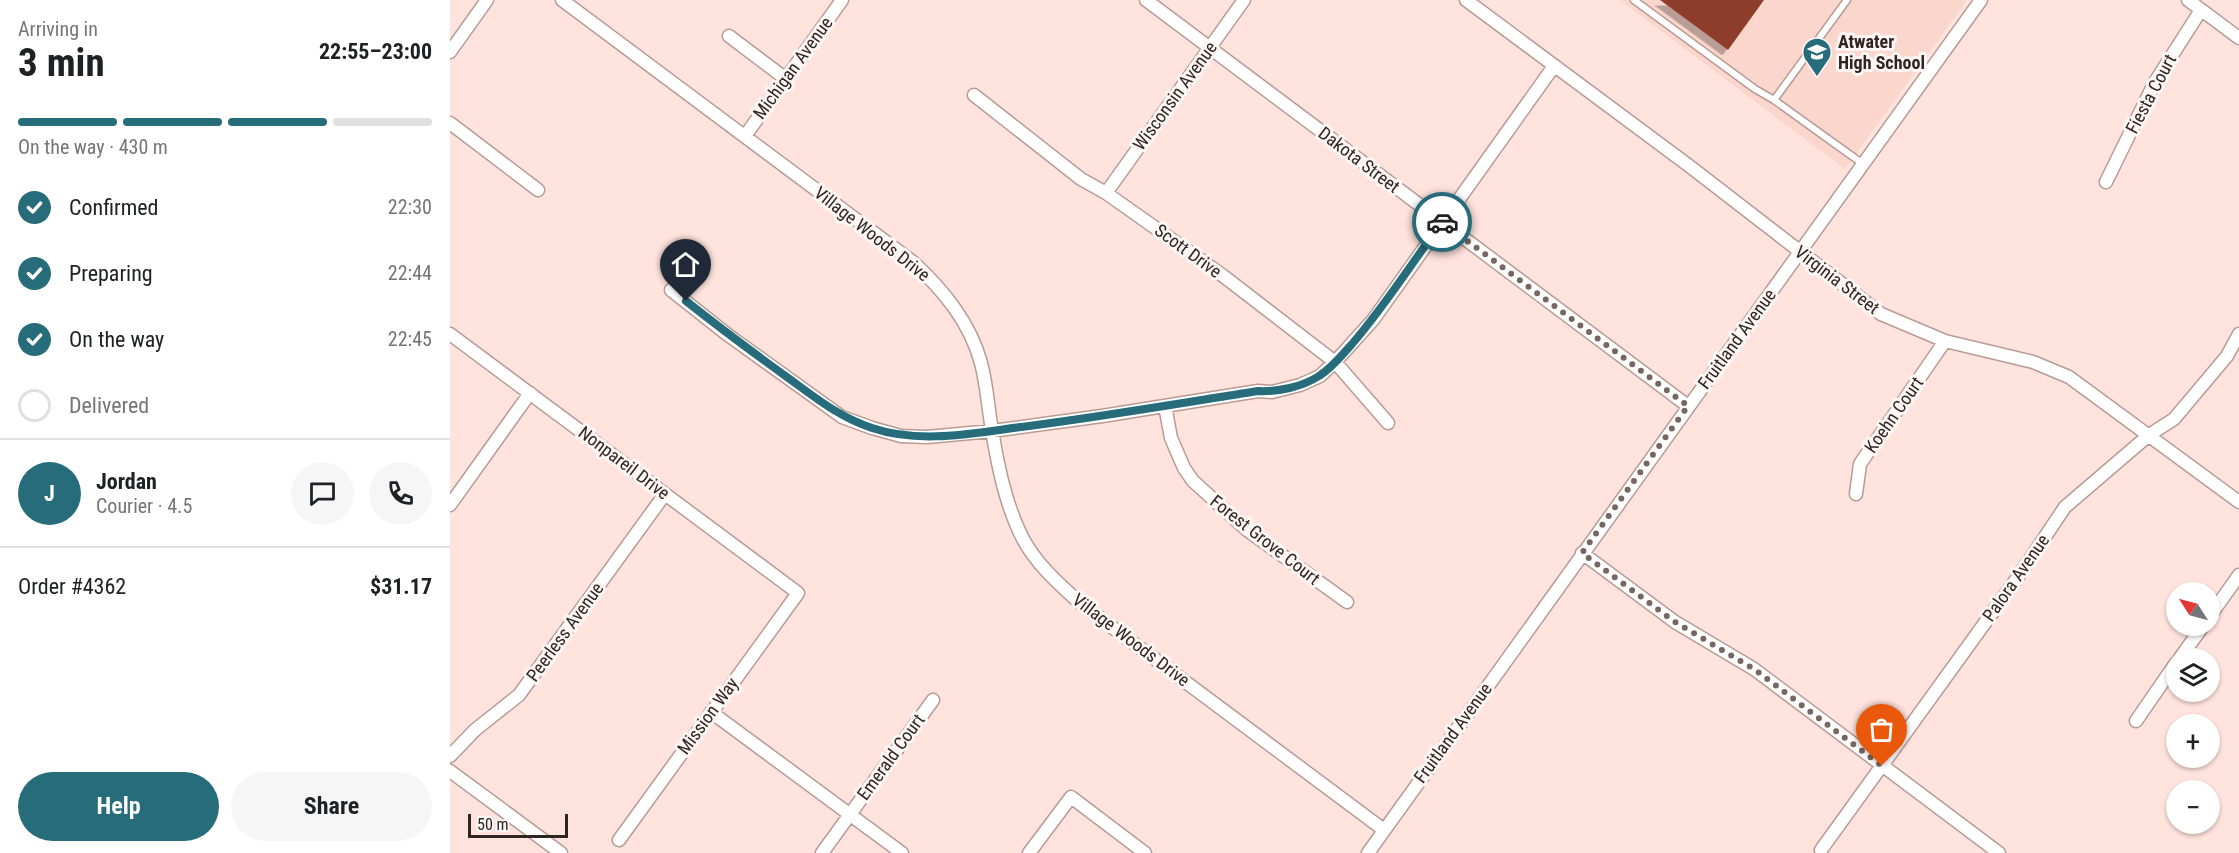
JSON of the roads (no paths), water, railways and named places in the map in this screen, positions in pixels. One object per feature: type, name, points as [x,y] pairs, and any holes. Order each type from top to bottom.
[{"type":"street","points":[[450,52],[488,0]]},
{"type":"street","name":"Village Woods Drive","points":[[562,0],[913,262],[935,283],[960,315],[971,337],[985,380],[992,431],[1009,506],[1024,541],[1050,575],[1081,604],[1384,830]]},
{"type":"street","name":"Michigan Avenue","points":[[745,136],[842,0]]},
{"type":"street","name":"Dakota Street","points":[[1146,0],[1688,406]]},
{"type":"street","name":"Wisconsin Avenue","points":[[1106,193],[1244,0]]},
{"type":"street","name":"Virginia Street","points":[[1466,0],[1688,165],[1881,314],[1944,341],[2033,362],[2068,377],[2239,502]]},
{"type":"street","name":"Fruitland Avenue","points":[[1368,853],[1980,0]]},
{"type":"street","points":[[2188,0],[2239,38]]},
{"type":"street","name":"Fiesta Court","points":[[2106,182],[2155,82],[2201,10]]},
{"type":"street","points":[[729,36],[786,79]]},
{"type":"street","points":[[671,290],[728,335],[842,417],[901,436],[927,437],[992,431],[1258,391],[1272,392],[1299,385],[1320,376],[1373,320],[1554,66]]},
{"type":"street","name":"Scott Drive","points":[[974,94],[1081,178],[1106,193],[1222,275],[1335,362],[1388,423]]},
{"type":"street","points":[[450,123],[538,190]]},
{"type":"street","name":"Nonpareil Drive","points":[[450,334],[798,592]]},
{"type":"street","name":"Palora Avenue","points":[[1821,850],[2018,577],[2065,507],[2149,435],[2174,419],[2227,356],[2239,334]]},
{"type":"street","name":"Koehn Court","points":[[1856,494],[1860,464],[1944,341]]},
{"type":"street","points":[[450,505],[530,393]]},
{"type":"street","name":"Forest Grove Court","points":[[1165,406],[1171,438],[1180,460],[1194,481],[1247,530],[1347,602]]},
{"type":"street","name":"Peerless Avenue","points":[[450,756],[475,730],[519,695],[665,494]]},
{"type":"street","points":[[1582,553],[1675,622],[1754,669],[1999,853]]},
{"type":"street","points":[[2220,602],[2239,575]]},
{"type":"street","name":"Mission Way","points":[[619,840],[798,592]]},
{"type":"street","points":[[2136,721],[2166,678]]},
{"type":"street","name":"Emerald Court","points":[[822,853],[933,700]]},
{"type":"street","points":[[711,712],[902,853]]},
{"type":"street","points":[[450,771],[561,853]]},
{"type":"street","points":[[1029,853],[1071,797],[1145,853]]},
{"type":"lane","points":[[1634,0],[1755,89],[1774,100],[1863,164]]},
{"type":"lane","points":[[1774,100],[1847,0]]},
{"type":"place","name":"Atwater High School","points":[[1817,78]]}]
